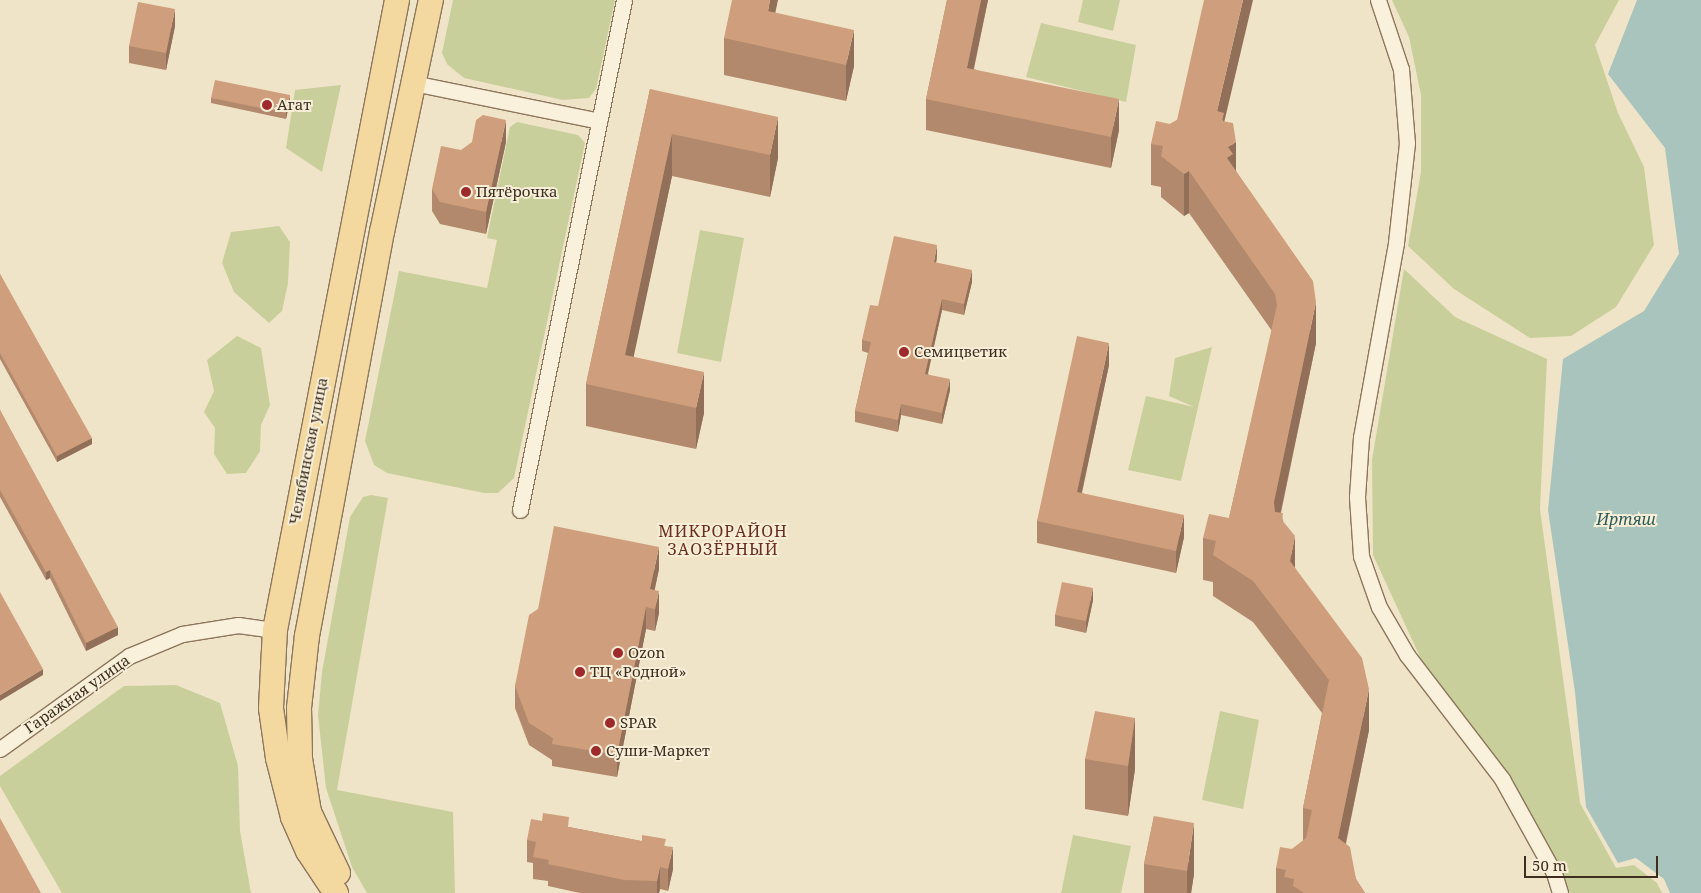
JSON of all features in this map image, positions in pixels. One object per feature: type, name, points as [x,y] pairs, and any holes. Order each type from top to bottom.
[{"type":"main road","name":"Челябинская улица","points":[[336,893],[308,851],[293,817],[278,758],[271,708],[275,630],[397,0]]},
{"type":"main road","points":[[351,893],[333,867],[309,812],[300,759],[307,636],[413,83],[431,0]]},
{"type":"main road","points":[[381,76],[413,83]]},
{"type":"main road","points":[[275,630],[307,636]]},
{"type":"street","points":[[520,510],[624,0]]},
{"type":"street","points":[[1378,0],[1402,69],[1407,143],[1396,243],[1361,437],[1356,496],[1361,556],[1379,607],[1407,655],[1506,786],[1554,873],[1560,893]]},
{"type":"street","points":[[413,83],[599,121]]},
{"type":"street","name":"Гаражная улица","points":[[0,749],[129,656],[182,634],[238,624],[275,630]]},
{"type":"green space","points":[[453,0],[615,0],[596,89],[589,98],[563,100],[464,78],[447,64],[442,53]]},
{"type":"green space","points":[[1083,0],[1120,0],[1113,31],[1078,22]]},
{"type":"green space","points":[[1392,0],[1619,0],[1595,45],[1618,113],[1644,167],[1654,245],[1616,307],[1571,336],[1530,338],[1454,289],[1408,246],[1421,172],[1421,95],[1409,37]]},
{"type":"green space","points":[[1041,23],[1136,45],[1126,102],[1026,77]]},
{"type":"green space","points":[[341,85],[322,172],[286,148],[295,90]]},
{"type":"green space","points":[[517,122],[578,135],[585,143],[514,478],[498,493],[484,493],[387,473],[374,465],[365,441],[399,271],[487,288],[497,240],[487,238],[510,127]]},
{"type":"green space","points":[[279,226],[290,242],[288,283],[282,311],[269,323],[234,292],[222,263],[231,232]]},
{"type":"green space","points":[[700,230],[744,238],[721,362],[677,353]]},
{"type":"green space","points":[[1404,269],[1455,317],[1547,359],[1540,509],[1580,803],[1616,868],[1634,865],[1657,883],[1662,893],[1568,893],[1550,847],[1514,787],[1421,659],[1373,555],[1372,460]]},
{"type":"green space","points":[[237,336],[261,348],[270,405],[261,425],[260,451],[246,473],[227,474],[214,454],[215,428],[204,412],[214,391],[207,360]]},
{"type":"green space","points":[[1212,347],[1181,481],[1128,470],[1146,396],[1194,407],[1169,396],[1175,358]]},
{"type":"green space","points":[[371,495],[388,498],[337,790],[453,812],[455,893],[367,893],[352,867],[326,788],[318,715],[322,672],[350,517],[363,497]]},
{"type":"green space","points":[[176,685],[220,703],[238,766],[240,831],[251,893],[62,893],[0,786],[0,776],[124,686]]},
{"type":"green space","points":[[1220,711],[1259,720],[1243,809],[1202,800]]},
{"type":"green space","points":[[1073,835],[1131,846],[1121,893],[1061,893]]},
{"type":"water","name":"Иртяш","points":[[1637,0],[1701,0],[1701,893],[1670,893],[1664,879],[1636,858],[1618,863],[1586,807],[1575,692],[1548,510],[1563,359],[1644,311],[1679,254],[1665,148],[1608,74]]},
{"type":"building","points":[[732,0],[770,0],[768,11],[854,30],[846,65],[724,38]]},
{"type":"building","points":[[947,0],[981,0],[967,68],[1119,99],[1111,137],[926,99]]},
{"type":"building","points":[[1204,0],[1243,0],[1217,111],[1224,113],[1222,121],[1233,123],[1236,142],[1228,147],[1233,154],[1227,158],[1313,281],[1316,302],[1274,502],[1275,512],[1283,513],[1282,520],[1295,536],[1290,561],[1362,658],[1369,689],[1338,838],[1350,847],[1356,879],[1365,893],[1304,893],[1293,886],[1294,879],[1284,877],[1286,870],[1276,868],[1280,847],[1292,849],[1306,838],[1312,810],[1303,808],[1329,680],[1253,581],[1213,555],[1216,541],[1203,538],[1209,514],[1229,518],[1277,305],[1275,294],[1189,171],[1184,174],[1161,156],[1163,146],[1151,144],[1156,121],[1170,124],[1177,120]]},
{"type":"building","points":[[138,2],[175,9],[166,53],[129,46]]},
{"type":"building","points":[[215,80],[290,95],[286,113],[211,98]]},
{"type":"building","points":[[650,89],[778,117],[770,155],[672,134],[625,355],[704,372],[696,408],[586,384]]},
{"type":"building","name":"Пятёрочка","points":[[483,115],[506,120],[486,212],[440,202],[432,189],[441,146],[461,150],[472,142],[476,120]]},
{"type":"building","points":[[894,236],[937,245],[934,262],[972,270],[964,304],[942,299],[925,374],[950,379],[942,413],[901,404],[898,420],[855,411],[871,342],[862,340],[870,305],[878,306]]},
{"type":"building","points":[[0,274],[92,438],[57,456],[0,353]]},
{"type":"building","points":[[1077,336],[1109,343],[1077,492],[1184,515],[1176,551],[1037,521]]},
{"type":"building","points":[[0,410],[118,627],[86,643],[50,570],[46,572],[0,490]]},
{"type":"building","name":"ТЦ «Родной»","points":[[554,526],[659,547],[650,589],[659,591],[655,609],[646,607],[617,755],[552,744],[553,738],[529,723],[515,686],[529,615],[538,609]]},
{"type":"building","points":[[1062,582],[1093,588],[1086,621],[1055,615]]},
{"type":"building","points":[[0,592],[43,669],[0,695]]},
{"type":"building","points":[[1095,711],[1135,718],[1128,766],[1085,759]]},
{"type":"building","points":[[543,813],[569,817],[568,827],[642,841],[642,835],[666,839],[664,846],[673,847],[668,869],[660,867],[657,881],[624,880],[548,864],[549,860],[533,857],[536,842],[527,840],[531,819],[542,821]]},
{"type":"building","points":[[1154,816],[1194,823],[1187,871],[1144,864]]},
{"type":"building","points":[[0,818],[41,893],[0,893]]},
{"type":"place","name":"Агат","points":[[267,105]]},
{"type":"place","name":"Пятёрочка","points":[[466,192]]},
{"type":"place","name":"Семицветик","points":[[904,352]]},
{"type":"place","name":"Ozon","points":[[618,653]]},
{"type":"place","name":"ТЦ «Родной»","points":[[580,672]]},
{"type":"place","name":"SPAR","points":[[610,723]]},
{"type":"place","name":"Суши-Маркет","points":[[596,751]]},
{"type":"district","name":"МИКРОРАЙОН ЗАОЗЁРНЫЙ","points":[[723,540]]}]
